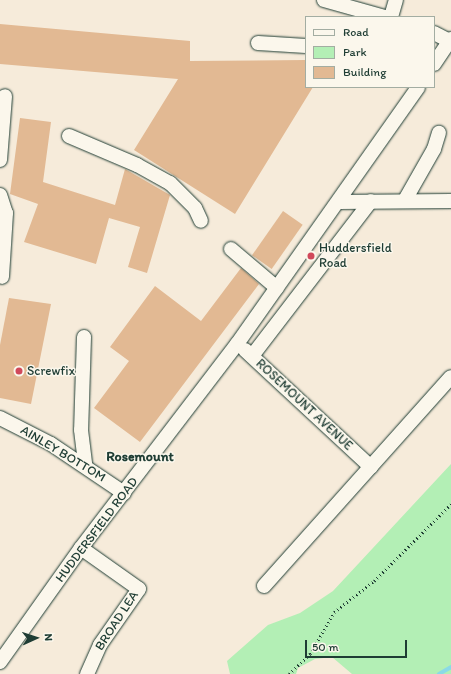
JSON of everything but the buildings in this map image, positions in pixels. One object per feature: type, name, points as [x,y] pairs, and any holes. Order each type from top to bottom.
[{"type":"street","points":[[324,0],[381,16]]},
{"type":"street","points":[[391,16],[396,0]]},
{"type":"street","points":[[435,33],[450,40],[435,62]]},
{"type":"street","points":[[258,44],[305,46]]},
{"type":"street","name":"HUDDERSFIELD ROAD","points":[[1,657],[81,548],[278,288],[340,202],[417,88]]},
{"type":"street","points":[[0,160],[5,96]]},
{"type":"street","points":[[404,200],[430,156],[439,133]]},
{"type":"street","points":[[69,136],[137,166],[170,183],[194,208],[201,221]]},
{"type":"street","points":[[0,195],[6,213],[2,277]]},
{"type":"street","points":[[340,202],[404,200],[451,201]]},
{"type":"street","points":[[252,356],[371,201]]},
{"type":"street","points":[[231,248],[278,288]]},
{"type":"street","points":[[84,337],[81,430],[85,465]]},
{"type":"street","name":"ROSEMOUNT AVENUE","points":[[237,344],[252,356],[371,467]]},
{"type":"street","points":[[264,586],[451,377]]},
{"type":"street","name":"AINLEY BOTTOM","points":[[0,418],[85,465],[124,493]]},
{"type":"street","name":"BROAD LEA","points":[[81,548],[139,589],[100,644],[87,674]]},
{"type":"path","points":[[289,674],[310,654],[334,612],[374,581],[451,504]]},
{"type":"green space","points":[[451,464],[451,674],[352,674],[332,657],[315,659],[298,668],[296,674],[230,674],[227,661],[268,625],[300,613],[333,591]]},
{"type":"waterway","points":[[439,674],[451,667]]},
{"type":"place","name":"Huddersfield Road","points":[[311,256]]},
{"type":"place","name":"Screwfix","points":[[19,371]]},
{"type":"district","name":"Rosemount","points":[[140,457]]}]
